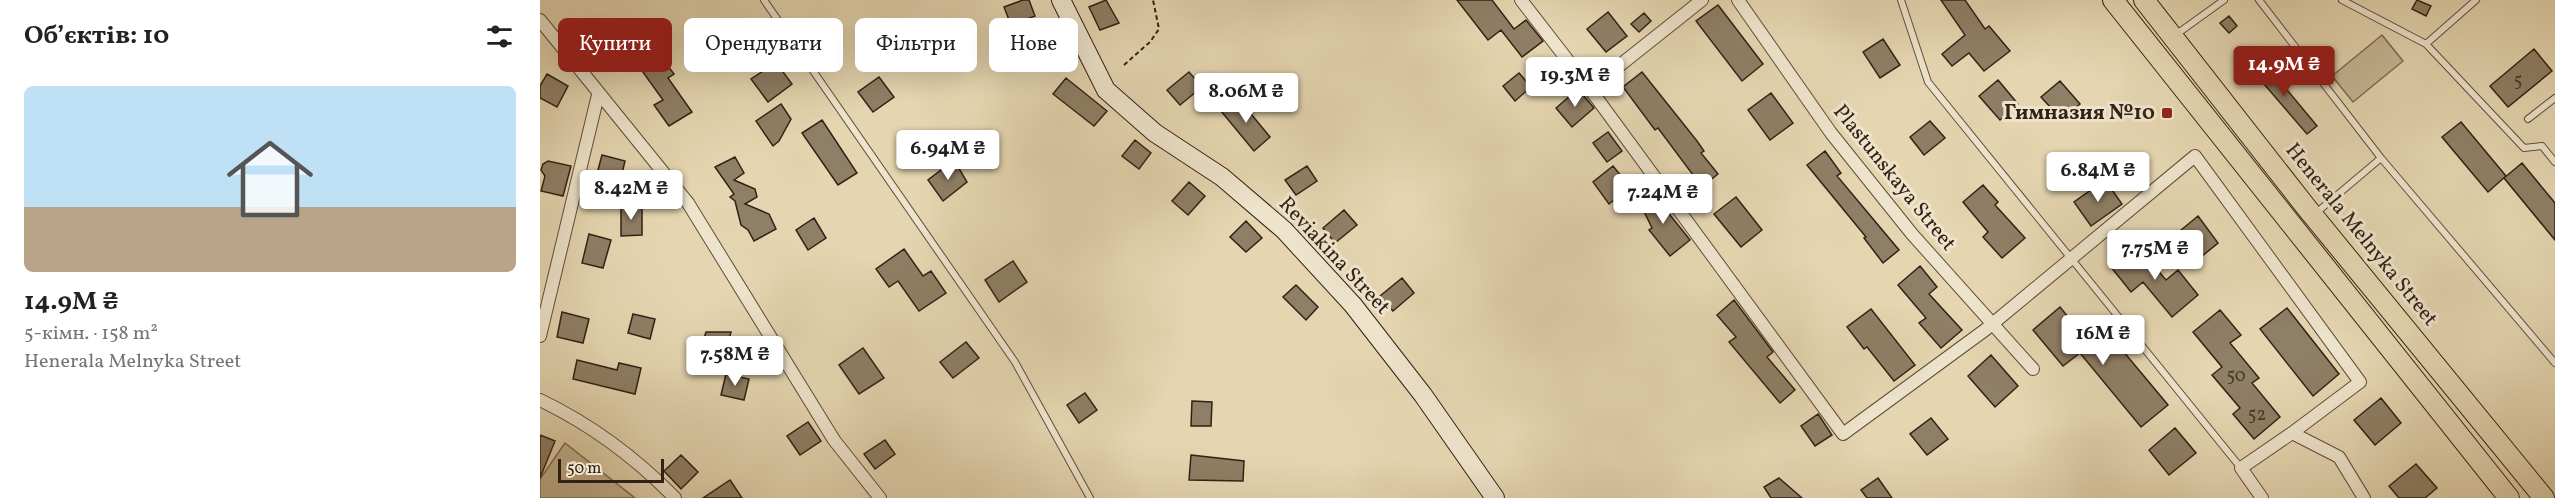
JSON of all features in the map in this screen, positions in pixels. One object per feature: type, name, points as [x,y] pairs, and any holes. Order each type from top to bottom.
[{"type":"main road","name":"Reviakina Street","points":[[1061,0],[1106,90],[1155,133],[1222,177],[1284,230],[1353,305],[1423,395],[1495,498]]},
{"type":"main road","points":[[2113,0],[2509,498]]},
{"type":"main road","name":"Henerala Melnyka Street","points":[[2144,0],[2313,216],[2544,498]]},
{"type":"main road","points":[[2153,52],[2174,36]]},
{"type":"street","points":[[1521,0],[1590,89],[1843,434],[1992,324],[2195,156],[2361,382],[2241,468],[2262,498]]},
{"type":"street","points":[[1590,89],[1702,0]]},
{"type":"street","name":"Plastunskaya Street","points":[[1738,0],[1831,134],[1912,234],[2033,369]]},
{"type":"street","points":[[540,20],[598,95],[618,116],[688,203],[834,440],[880,498]]},
{"type":"street","points":[[540,336],[598,95]]},
{"type":"street","points":[[540,400],[577,418],[647,470],[675,498]]},
{"type":"street","points":[[2292,433],[2339,457],[2364,498]]},
{"type":"lane","points":[[764,0],[1015,362],[1090,498]]},
{"type":"lane","points":[[1901,0],[1928,82],[2241,468]]},
{"type":"lane","points":[[2174,36],[2224,0]]},
{"type":"lane","points":[[2259,0],[2381,158],[2555,363]]},
{"type":"lane","points":[[2342,0],[2426,44],[2524,148],[2542,146],[2555,162]]},
{"type":"lane","points":[[2426,44],[2476,0]]},
{"type":"lane","points":[[2528,119],[2555,99]]},
{"type":"lane","points":[[2313,216],[2381,158]]},
{"type":"path","points":[[1124,65],[1150,42],[1159,29],[1154,0]]},
{"type":"shaded area","points":[[2382,35],[2403,61],[2353,102],[2332,76]]},
{"type":"shaded area","points":[[565,443],[635,498],[540,498],[540,479]]},
{"type":"building","points":[[1029,0],[1035,16],[1008,18],[1004,7]]},
{"type":"building","points":[[1106,0],[1119,23],[1100,30],[1089,7]]},
{"type":"building","points":[[1457,0],[1492,0],[1514,29],[1526,20],[1543,41],[1522,57],[1501,30],[1488,40]]},
{"type":"building","points":[[1941,0],[1965,0],[1985,29],[1989,26],[2010,51],[1984,71],[1969,53],[1952,66],[1942,54],[1965,35]]},
{"type":"building","points":[[2417,0],[2431,6],[2426,16],[2412,9]]},
{"type":"building","points":[[1718,5],[1763,64],[1742,81],[1696,21]]},
{"type":"building","points":[[1608,12],[1627,36],[1606,52],[1587,29]]},
{"type":"building","points":[[1644,13],[1651,21],[1639,32],[1631,24]]},
{"type":"building","points":[[2229,16],[2237,26],[2229,33],[2220,23]]},
{"type":"building","points":[[1883,39],[1900,65],[1880,78],[1863,52]]},
{"type":"building","points":[[2534,49],[2552,71],[2508,107],[2490,86]]},
{"type":"building","points":[[2263,61],[2317,126],[2307,134],[2252,70]]},
{"type":"building","points":[[672,71],[674,74],[668,78],[692,112],[669,126],[654,105],[663,100],[643,72]]},
{"type":"building","points":[[762,72],[783,72],[792,84],[768,102],[751,79]]},
{"type":"building","points":[[1189,72],[1202,87],[1180,105],[1167,90]]},
{"type":"building","points":[[1642,72],[1697,141],[1704,151],[1701,153],[1718,174],[1702,187],[1658,128],[1655,130],[1623,87]]},
{"type":"building","points":[[1519,73],[1531,87],[1515,101],[1503,86]]},
{"type":"building","points":[[547,74],[568,86],[557,107],[540,98],[540,86]]},
{"type":"building","points":[[879,77],[894,97],[873,112],[858,92]]},
{"type":"building","points":[[1066,78],[1107,111],[1094,126],[1053,94]]},
{"type":"building","points":[[1998,80],[2018,104],[2000,120],[1979,96]]},
{"type":"building","points":[[2060,81],[2080,104],[2062,120],[2041,97]]},
{"type":"building","points":[[1578,89],[1594,108],[1572,127],[1556,108]]},
{"type":"building","points":[[1771,93],[1793,123],[1770,140],[1748,110]]},
{"type":"building","points":[[1237,97],[1270,137],[1254,151],[1221,111]]},
{"type":"building","points":[[781,104],[791,119],[779,141],[773,146],[756,121]]},
{"type":"building","points":[[822,120],[857,173],[838,185],[802,133]]},
{"type":"building","points":[[1930,121],[1945,138],[1924,155],[1910,137]]},
{"type":"building","points":[[2461,122],[2506,176],[2488,192],[2442,137]]},
{"type":"building","points":[[1608,132],[1622,151],[1607,162],[1593,143]]},
{"type":"building","points":[[1135,140],[1151,153],[1139,169],[1122,156]]},
{"type":"building","points":[[1825,151],[1841,173],[1837,176],[1899,250],[1883,263],[1864,238],[1866,237],[1807,165]]},
{"type":"building","points":[[602,155],[625,161],[618,190],[594,185]]},
{"type":"building","points":[[735,157],[744,173],[734,180],[755,189],[757,197],[745,204],[769,214],[776,229],[754,241],[748,230],[741,225],[735,201],[730,197],[734,194],[715,167]]},
{"type":"building","points":[[954,160],[967,182],[943,201],[928,180]]},
{"type":"building","points":[[548,161],[571,166],[563,196],[541,191],[545,176],[541,170],[543,164]]},
{"type":"building","points":[[2522,163],[2555,203],[2555,240],[2504,178]]},
{"type":"building","points":[[1307,166],[1317,181],[1296,195],[1285,180]]},
{"type":"building","points":[[1613,166],[1630,187],[1609,204],[1593,182]]},
{"type":"building","points":[[2105,180],[2122,204],[2091,226],[2074,202]]},
{"type":"building","points":[[1189,182],[1205,196],[1188,215],[1172,201]]},
{"type":"building","points":[[1983,185],[1998,202],[1995,205],[2025,238],[2002,258],[1983,237],[1988,232],[1963,202]]},
{"type":"building","points":[[1646,190],[1666,210],[1690,240],[1670,256],[1649,230],[1652,228],[1638,199]]},
{"type":"building","points":[[1736,197],[1762,230],[1741,247],[1714,214]]},
{"type":"building","points":[[621,206],[642,207],[642,235],[621,236]]},
{"type":"building","points":[[1344,210],[1357,225],[1335,243],[1323,228]]},
{"type":"building","points":[[2198,216],[2218,243],[2196,261],[2175,235]]},
{"type":"building","points":[[814,218],[826,238],[808,250],[796,230]]},
{"type":"building","points":[[1246,221],[1262,238],[1246,252],[1230,237]]},
{"type":"building","points":[[589,234],[611,240],[603,268],[582,263]]},
{"type":"building","points":[[2137,246],[2166,280],[2178,270],[2198,295],[2172,317],[2143,282],[2131,292],[2111,267]]},
{"type":"building","points":[[904,249],[923,276],[931,271],[946,293],[919,311],[898,281],[889,287],[876,269]]},
{"type":"building","points":[[1013,261],[1027,282],[999,302],[985,280]]},
{"type":"building","points":[[1920,266],[1937,287],[1929,294],[1962,330],[1941,348],[1919,323],[1926,318],[1898,285]]},
{"type":"building","points":[[1402,278],[1414,293],[1393,311],[1380,296]]},
{"type":"building","points":[[1296,285],[1318,307],[1306,320],[1283,297]]},
{"type":"building","points":[[1734,300],[1773,352],[1767,357],[1795,390],[1780,403],[1729,342],[1736,337],[1717,315]]},
{"type":"building","points":[[2060,307],[2097,353],[2113,339],[2168,405],[2141,427],[2080,353],[2063,366],[2033,330]]},
{"type":"building","points":[[2287,308],[2339,374],[2313,396],[2260,329]]},
{"type":"building","points":[[1871,309],[1915,365],[1894,381],[1867,347],[1864,349],[1847,327]]},
{"type":"building","points":[[2220,310],[2241,335],[2230,343],[2259,378],[2252,383],[2280,417],[2254,439],[2233,414],[2240,408],[2212,375],[2222,367],[2193,332]]},
{"type":"building","points":[[562,312],[589,319],[583,343],[557,337]]},
{"type":"building","points":[[633,314],[655,319],[650,339],[628,333]]},
{"type":"building","points":[[706,332],[731,332],[726,351],[702,345]]},
{"type":"building","points":[[966,342],[979,358],[953,378],[940,362]]},
{"type":"building","points":[[863,348],[884,378],[859,394],[839,365]]},
{"type":"building","points":[[1991,355],[2018,386],[1995,407],[1968,376]]},
{"type":"building","points":[[577,360],[617,370],[619,363],[641,368],[635,394],[573,379]]},
{"type":"building","points":[[726,374],[749,379],[744,400],[721,395]]},
{"type":"building","points":[[1085,393],[1097,410],[1079,423],[1067,405]]},
{"type":"building","points":[[2381,398],[2401,423],[2375,445],[2354,420]]},
{"type":"building","points":[[1192,401],[1212,402],[1211,426],[1191,426]]},
{"type":"building","points":[[1818,414],[1832,435],[1815,446],[1801,426]]},
{"type":"building","points":[[1931,418],[1948,439],[1927,455],[1910,434]]},
{"type":"building","points":[[808,422],[821,441],[800,455],[787,436]]},
{"type":"building","points":[[2175,428],[2196,453],[2169,475],[2149,450]]},
{"type":"building","points":[[540,435],[555,441],[540,478]]},
{"type":"building","points":[[885,440],[895,454],[875,469],[864,454]]},
{"type":"building","points":[[681,455],[698,472],[681,489],[664,471]]},
{"type":"building","points":[[1191,455],[1244,461],[1243,481],[1189,480]]},
{"type":"building","points":[[2416,464],[2437,488],[2425,498],[2399,498],[2389,486]]},
{"type":"building","points":[[1779,478],[1802,498],[1771,498],[1764,487]]},
{"type":"building","points":[[1878,478],[1892,498],[1867,498],[1861,490]]},
{"type":"building","points":[[730,480],[742,498],[703,498]]},
{"type":"place","name":"Гимназия №10","points":[[2167,113]]}]
